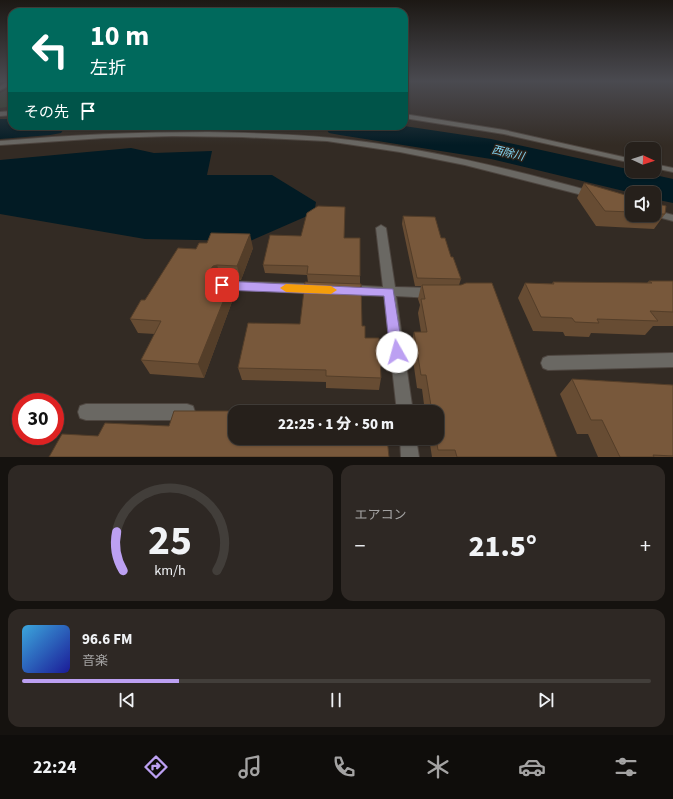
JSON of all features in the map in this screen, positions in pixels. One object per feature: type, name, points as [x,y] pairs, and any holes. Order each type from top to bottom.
[{"type":"street","points":[[408,117],[504,132],[625,159]]},
{"type":"street","points":[[0,143],[102,136],[164,134],[252,135],[333,140],[436,156],[490,168],[602,197]]},
{"type":"street","points":[[661,167],[673,170]]},
{"type":"street","points":[[661,215],[673,218]]},
{"type":"street","points":[[381,228],[404,405]]},
{"type":"street","points":[[222,285],[441,293]]},
{"type":"street","points":[[548,363],[673,360]]},
{"type":"street","points":[[86,412],[204,412]]},
{"type":"street","points":[[409,445],[410,457]]},
{"type":"green space","points":[[0,102],[8,102],[8,107],[0,108]]},
{"type":"water","points":[[131,148],[154,153],[212,151],[207,175],[272,175],[316,202],[314,213],[250,241],[145,239],[0,214],[0,160]]},
{"type":"building","points":[[584,183],[625,195],[625,212],[605,211]]},
{"type":"building","points":[[661,205],[666,206],[665,214],[661,214]]},
{"type":"building","points":[[318,206],[345,207],[344,238],[360,238],[360,276],[307,274],[308,266],[263,265],[270,235],[301,236],[307,213]]},
{"type":"building","points":[[403,216],[435,217],[441,238],[445,238],[451,257],[453,257],[461,279],[417,278]]},
{"type":"building","points":[[211,233],[250,234],[237,266],[217,265],[213,266],[210,270],[213,275],[233,277],[198,364],[141,360],[161,321],[130,319],[141,300],[145,300],[178,248],[196,249],[199,243],[207,243]]},
{"type":"building","points":[[649,281],[673,281],[673,312],[650,311],[658,321],[597,319],[599,323],[575,322],[572,318],[541,317],[525,283],[652,283]]},
{"type":"building","points":[[305,282],[361,284],[362,326],[365,326],[365,338],[379,338],[381,378],[326,376],[326,370],[238,368],[248,323],[300,324]]},
{"type":"building","points":[[466,283],[492,283],[557,457],[457,457],[455,450],[438,450],[437,445],[444,445],[444,405],[431,405],[426,375],[421,375],[414,332],[427,332],[421,299],[425,299],[422,285],[461,285]]},
{"type":"building","points":[[572,379],[673,385],[673,456],[653,455],[654,457],[620,457],[602,420],[591,420]]},
{"type":"building","points":[[174,411],[228,411],[228,445],[388,445],[389,457],[49,457],[56,445],[64,445],[64,434],[98,436],[105,423],[169,426]]},
{"type":"waterway","name":"西除川","points":[[0,129],[8,129]]},
{"type":"waterway","name":"西除川","points":[[366,130],[491,149],[673,191]]},
{"type":"slow traffic","points":[[286,288],[331,290]]},
{"type":"route","points":[[222,285],[389,292],[397,352]]}]
